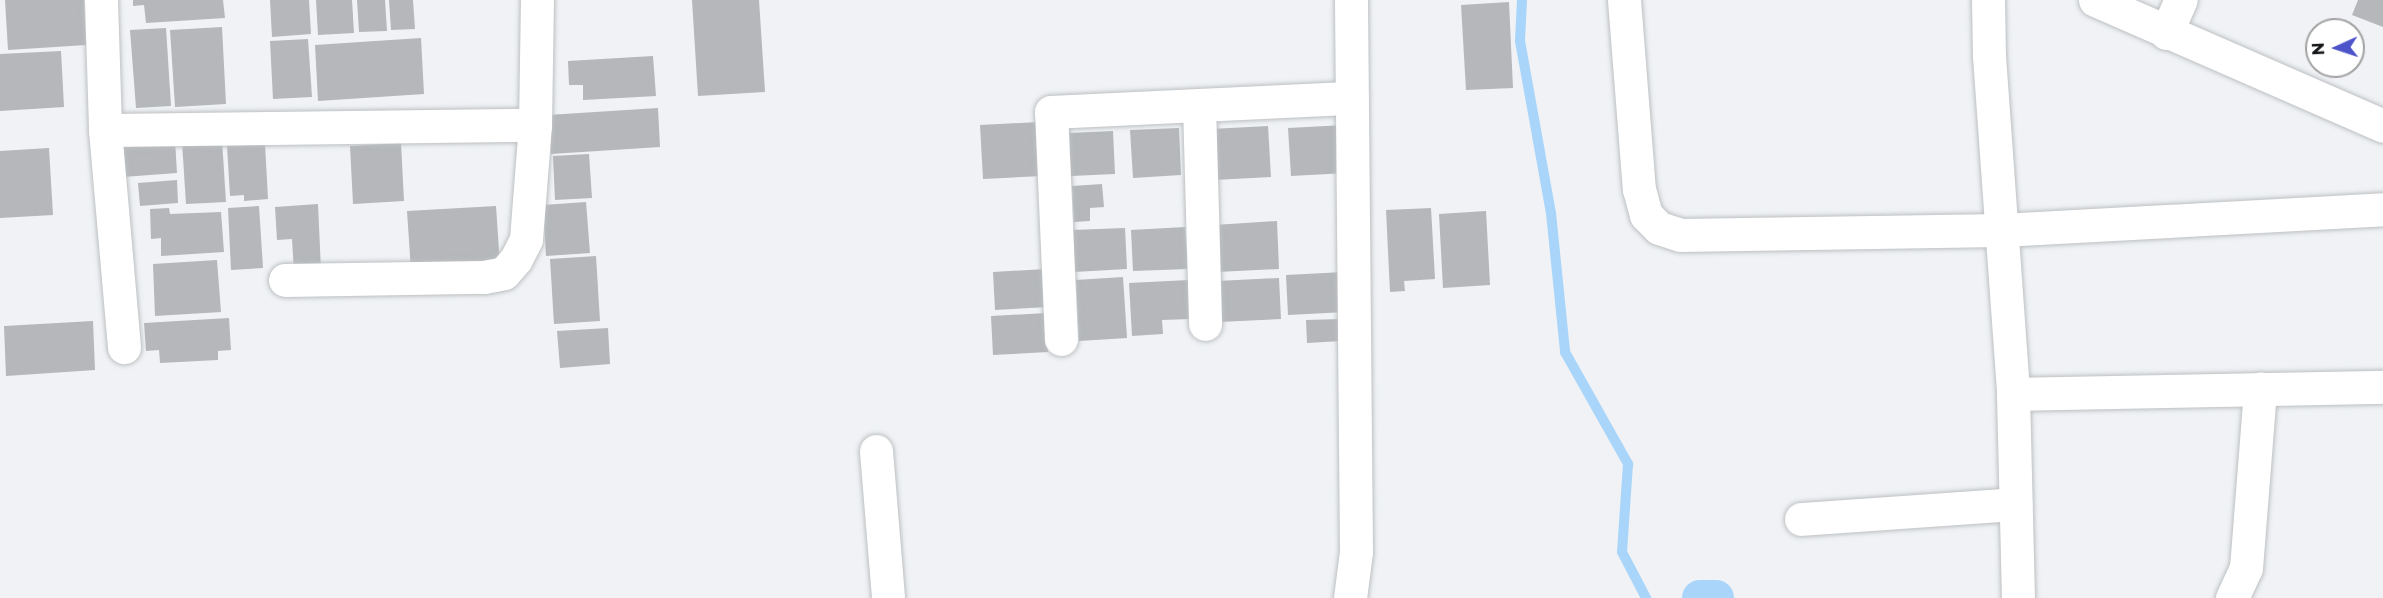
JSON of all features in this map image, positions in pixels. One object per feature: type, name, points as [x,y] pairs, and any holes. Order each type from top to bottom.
[{"type":"street","points":[[101,0],[105,130],[124,347]]},
{"type":"street","points":[[285,280],[484,277],[504,273],[516,260],[526,239],[535,124],[537,0]]},
{"type":"street","points":[[1350,598],[1356,552],[1352,0]]},
{"type":"street","points":[[1624,0],[1639,189],[1646,215],[1659,228],[1680,235],[2001,230],[2383,209]]},
{"type":"street","points":[[1988,0],[1989,56],[2013,394],[2018,598]]},
{"type":"street","points":[[2095,0],[2383,126]]},
{"type":"street","points":[[2166,33],[2181,0]]},
{"type":"street","points":[[1061,339],[1051,112],[1352,98]]},
{"type":"street","points":[[1199,105],[1205,324]]},
{"type":"street","points":[[105,130],[535,124]]},
{"type":"street","points":[[2013,394],[2383,387]]},
{"type":"street","points":[[2232,598],[2246,568],[2260,389]]},
{"type":"street","points":[[876,451],[888,598]]},
{"type":"street","points":[[1801,519],[2015,504]]},
{"type":"building","points":[[5,0],[84,0],[86,45],[8,50]]},
{"type":"building","points":[[133,0],[223,0],[225,18],[146,23],[144,5],[133,6]]},
{"type":"building","points":[[270,0],[309,0],[311,34],[272,37]]},
{"type":"building","points":[[316,0],[352,0],[354,33],[318,35]]},
{"type":"building","points":[[357,0],[385,0],[387,31],[359,32]]},
{"type":"building","points":[[389,0],[413,0],[415,29],[391,30]]},
{"type":"building","points":[[692,0],[759,0],[765,92],[698,96]]},
{"type":"building","points":[[2358,0],[2383,0],[2383,27],[2365,20],[2365,18],[2352,15]]},
{"type":"building","points":[[1509,2],[1513,88],[1466,90],[1461,5]]},
{"type":"building","points":[[222,27],[226,104],[175,107],[170,30]]},
{"type":"building","points":[[166,28],[171,106],[136,108],[130,30]]},
{"type":"building","points":[[421,38],[424,94],[318,101],[315,45]]},
{"type":"building","points":[[308,39],[312,97],[273,99],[270,41]]},
{"type":"building","points":[[61,51],[64,107],[0,111],[0,54]]},
{"type":"building","points":[[653,56],[656,96],[583,100],[583,85],[569,85],[568,61]]},
{"type":"building","points":[[658,108],[660,147],[551,154],[548,115]]},
{"type":"building","points":[[1039,122],[1042,176],[983,179],[980,125]]},
{"type":"building","points":[[1345,125],[1347,173],[1291,176],[1288,128]]},
{"type":"building","points":[[1268,126],[1271,177],[1214,180],[1211,129]]},
{"type":"building","points":[[1179,128],[1181,175],[1133,178],[1130,130]]},
{"type":"building","points":[[1113,131],[1115,174],[1071,176],[1069,133]]},
{"type":"building","points":[[175,140],[177,173],[123,177],[121,143]]},
{"type":"building","points":[[222,140],[226,202],[186,204],[182,142]]},
{"type":"building","points":[[401,143],[404,201],[353,204],[350,146]]},
{"type":"building","points":[[265,144],[268,199],[244,201],[244,195],[230,196],[227,146]]},
{"type":"building","points":[[49,148],[53,215],[0,218],[0,151]]},
{"type":"building","points":[[589,154],[592,198],[555,200],[553,156]]},
{"type":"building","points":[[177,180],[178,203],[140,206],[138,183]]},
{"type":"building","points":[[1102,184],[1104,207],[1090,208],[1090,221],[1074,222],[1072,186]]},
{"type":"building","points":[[586,202],[590,253],[546,256],[543,205]]},
{"type":"building","points":[[318,204],[321,270],[294,272],[292,239],[277,240],[275,207]]},
{"type":"building","points":[[259,206],[263,268],[231,270],[228,208]]},
{"type":"building","points":[[496,206],[500,265],[411,271],[407,211]]},
{"type":"building","points":[[169,208],[170,214],[221,212],[224,252],[161,256],[161,238],[151,239],[150,209]]},
{"type":"building","points":[[1431,208],[1435,279],[1404,281],[1405,291],[1390,292],[1386,210]]},
{"type":"building","points":[[1486,211],[1490,285],[1443,288],[1439,214]]},
{"type":"building","points":[[1277,221],[1279,269],[1217,272],[1214,225]]},
{"type":"building","points":[[1185,227],[1188,269],[1133,271],[1131,230]]},
{"type":"building","points":[[1125,228],[1127,269],[1074,272],[1072,230]]},
{"type":"building","points":[[596,256],[600,321],[554,324],[550,259]]},
{"type":"building","points":[[217,260],[221,312],[155,316],[153,264]]},
{"type":"building","points":[[1046,269],[1048,307],[995,310],[993,272]]},
{"type":"building","points":[[1344,272],[1346,312],[1288,315],[1286,275]]},
{"type":"building","points":[[1123,277],[1127,338],[1079,341],[1076,280]]},
{"type":"building","points":[[1279,278],[1281,319],[1219,322],[1217,281]]},
{"type":"building","points":[[1189,280],[1191,319],[1162,320],[1163,334],[1132,336],[1129,283]]},
{"type":"building","points":[[1046,313],[1048,352],[993,355],[991,316]]},
{"type":"building","points":[[229,318],[231,350],[218,351],[218,360],[160,363],[159,350],[146,351],[144,323]]},
{"type":"building","points":[[1341,319],[1342,341],[1307,343],[1306,320]]},
{"type":"building","points":[[93,321],[95,370],[6,376],[4,326]]},
{"type":"building","points":[[608,328],[610,364],[560,368],[557,331]]},
{"type":"waterway","points":[[1522,0],[1520,41],[1551,213],[1565,352],[1628,464],[1622,552],[1646,598]]},
{"type":"waterway","points":[[1700,598],[1716,598]]}]
